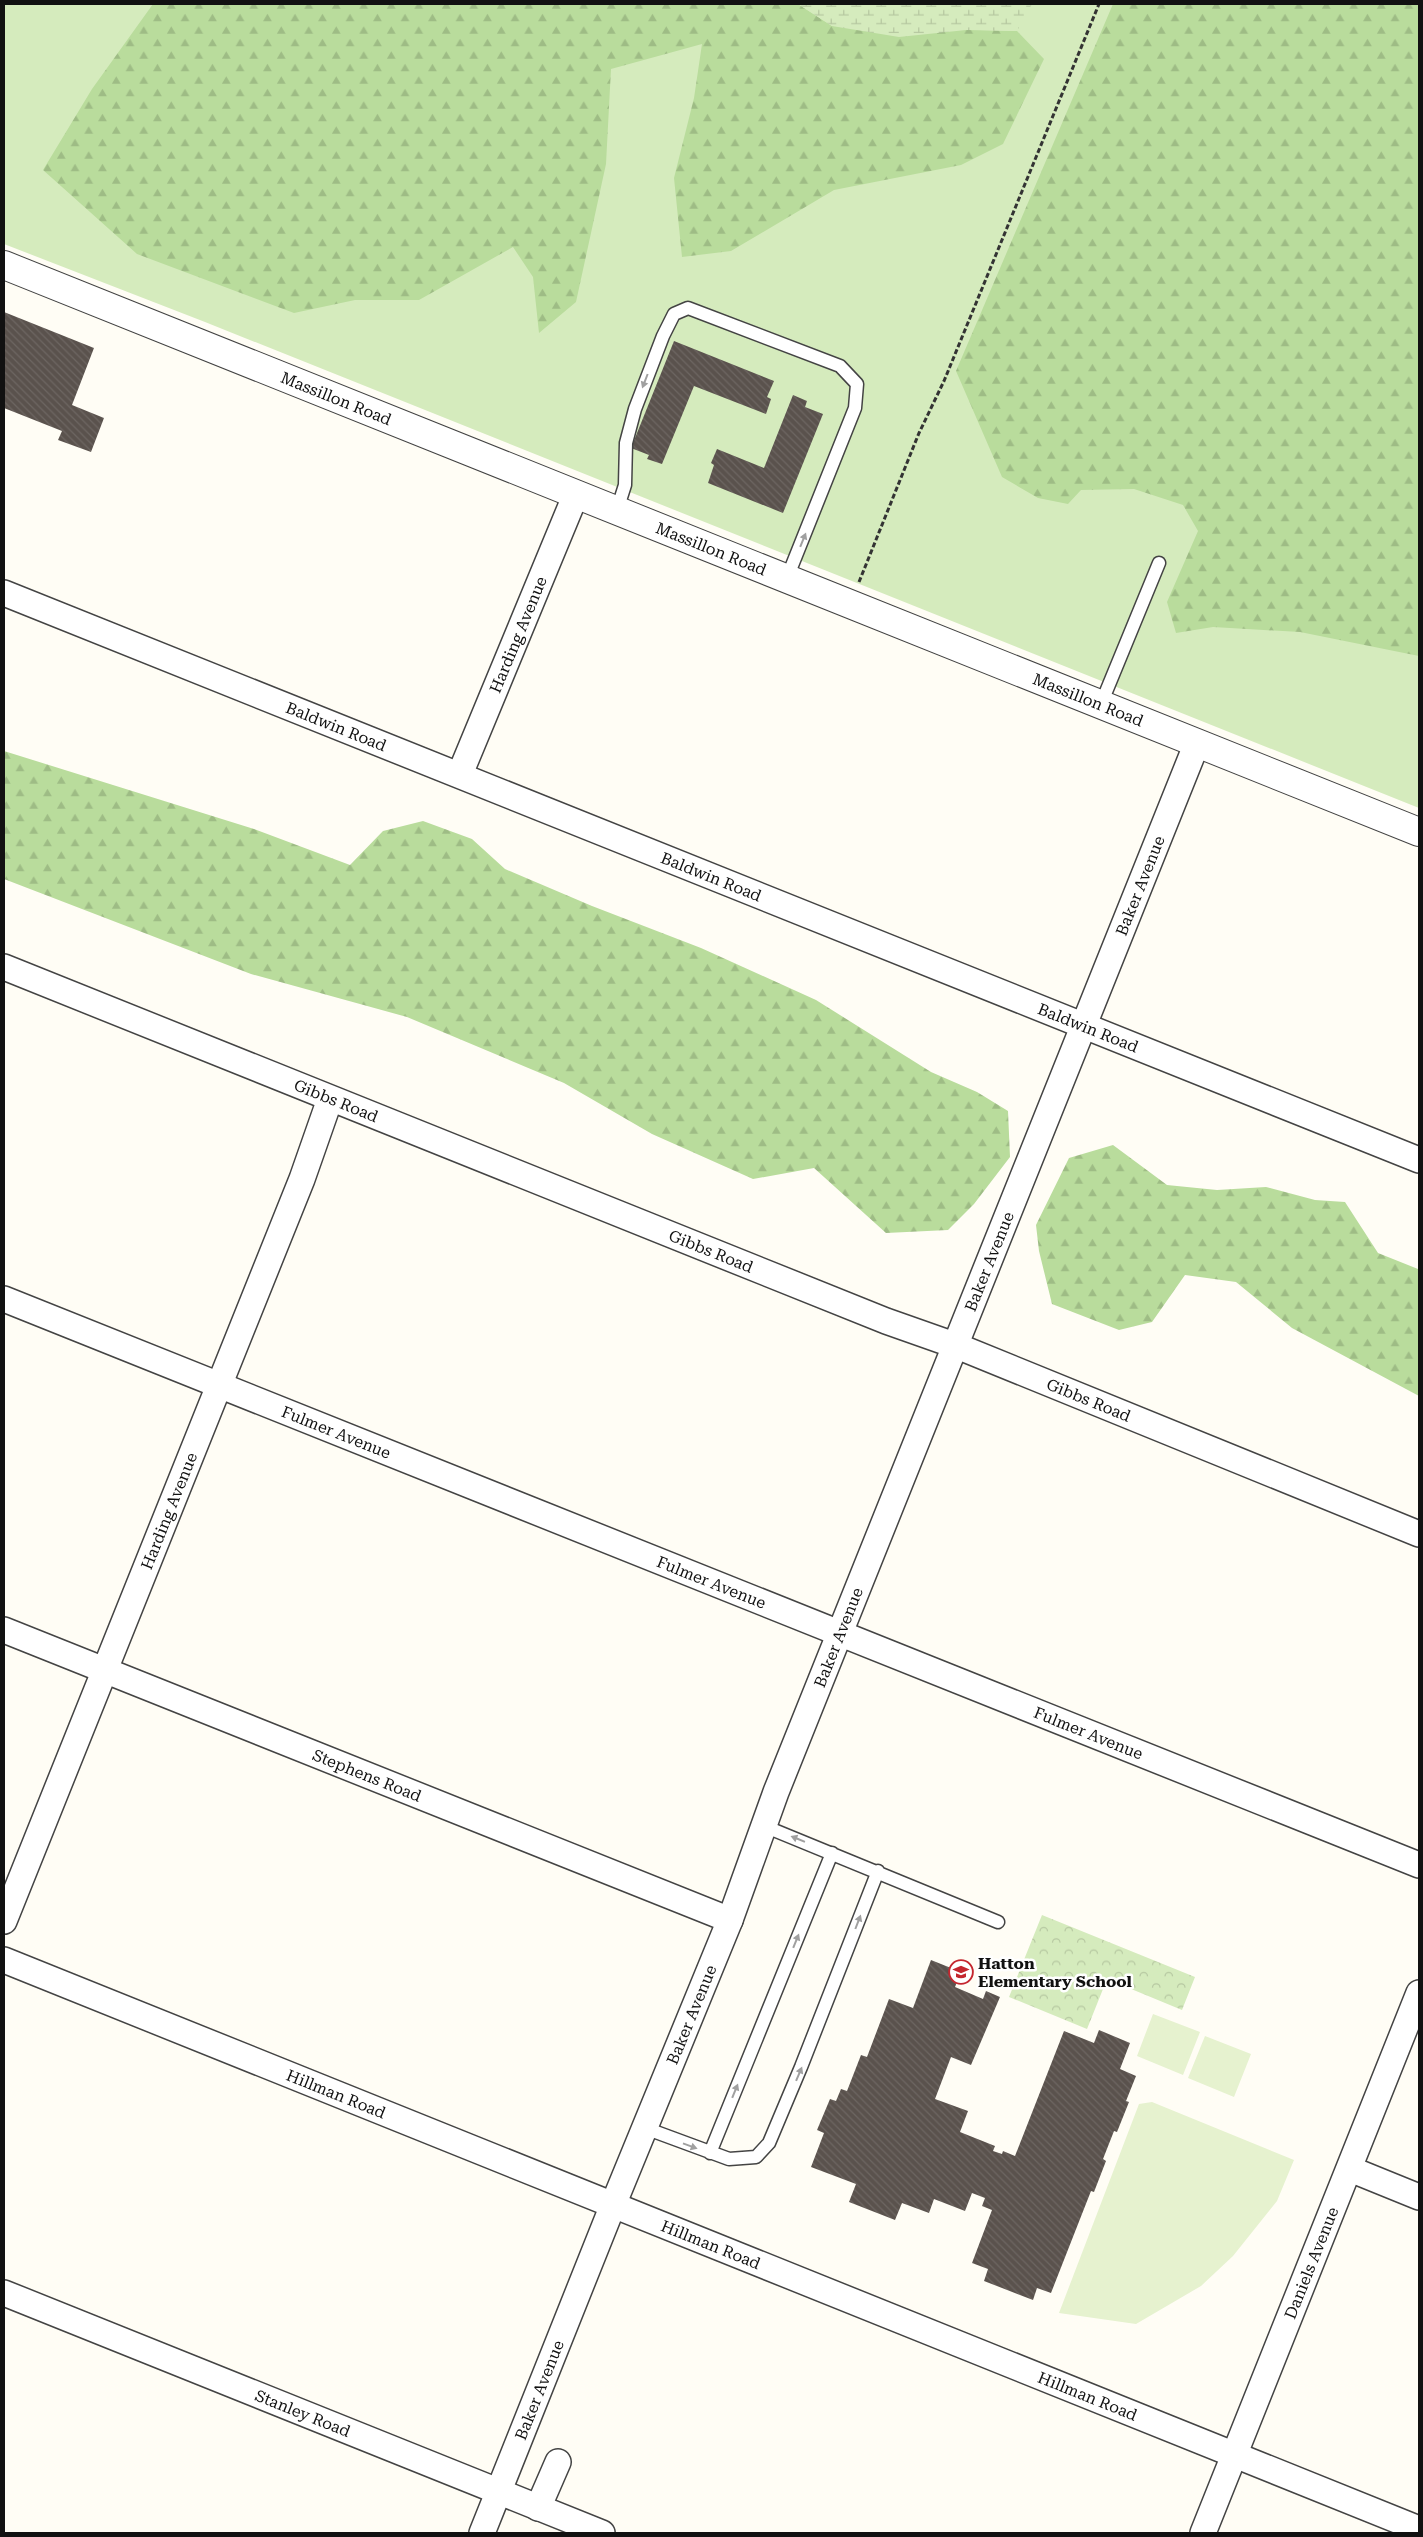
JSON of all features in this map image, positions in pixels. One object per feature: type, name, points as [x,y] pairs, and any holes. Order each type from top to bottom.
[{"type":"street","name":"Massillon Road","points":[[4,265],[1419,832]]},
{"type":"street","name":"Harding Avenue","points":[[460,774],[576,494]]},
{"type":"street","name":"Baldwin Road","points":[[4,594],[460,774],[1419,1160]]},
{"type":"street","name":"Baker Avenue","points":[[482,2533],[613,2205],[730,1920],[764,1826],[840,1634],[1197,743]]},
{"type":"street","name":"Gibbs Road","points":[[4,967],[886,1321],[957,1346],[1419,1534]]},
{"type":"street","name":"Harding Avenue","points":[[4,1921],[298,1188],[330,1099]]},
{"type":"street","name":"Fulmer Avenue","points":[[4,1299],[1419,1865]]},
{"type":"street","name":"Stephens Road","points":[[4,1630],[730,1920]]},
{"type":"street","name":"Hillman Road","points":[[4,1960],[1419,2528]]},
{"type":"street","name":"Daniels Avenue","points":[[1203,2533],[1419,1993]]},
{"type":"street","points":[[1350,2169],[1419,2197]]},
{"type":"street","name":"Stanley Road","points":[[4,2293],[602,2533]]},
{"type":"street","points":[[538,2508],[558,2462]]},
{"type":"lane","points":[[617,510],[625,485],[626,443],[635,410],[663,336],[674,314],[688,308],[840,366],[857,384],[856,408],[787,578]]},
{"type":"lane","points":[[1101,704],[1159,563]]},
{"type":"lane","points":[[764,1826],[832,1852],[998,1922]]},
{"type":"lane","points":[[710,2153],[832,1852]]},
{"type":"lane","points":[[645,2128],[729,2159],[756,2157],[769,2143],[878,1871]]},
{"type":"path","points":[[850,603],[922,426],[955,355],[1099,4]]},
{"type":"green space","points":[[4,4],[1419,4],[1419,808],[205,322],[4,244]]},
{"type":"green space","points":[[153,4],[798,4],[832,26],[1017,31],[1044,59],[1003,144],[961,165],[834,190],[731,251],[682,257],[674,178],[694,98],[702,44],[611,69],[606,164],[576,302],[539,333],[533,277],[513,247],[419,300],[355,300],[294,313],[137,254],[43,170],[92,89]]},
{"type":"green space","points":[[798,4],[1032,4],[1017,31],[966,30],[899,37],[832,26]]},
{"type":"green space","points":[[1113,4],[1419,5],[1419,656],[1300,632],[1213,627],[1176,633],[1167,602],[1198,531],[1183,505],[1134,489],[1081,490],[1068,504],[1038,498],[1002,477],[956,371]]},
{"type":"green space","points":[[4,751],[254,829],[350,865],[383,831],[423,821],[472,839],[505,869],[592,906],[701,948],[816,1000],[931,1072],[977,1092],[1008,1111],[1010,1157],[974,1204],[948,1230],[886,1233],[814,1168],[753,1179],[652,1134],[564,1083],[407,1017],[251,974],[4,879]]},
{"type":"green space","points":[[1113,1145],[1167,1185],[1217,1190],[1266,1187],[1315,1200],[1345,1202],[1378,1253],[1418,1269],[1419,1396],[1292,1328],[1236,1282],[1185,1275],[1152,1322],[1119,1330],[1052,1304],[1039,1251],[1036,1225],[1069,1158]]},
{"type":"green space","points":[[1042,1915],[1195,1977],[1182,2010],[1107,1979],[1087,2029],[1009,1997]]},
{"type":"green space","points":[[1153,2014],[1200,2032],[1183,2075],[1137,2056]]},
{"type":"green space","points":[[1205,2036],[1251,2054],[1234,2097],[1188,2078]]},
{"type":"green space","points":[[1152,2102],[1294,2160],[1277,2201],[1233,2256],[1201,2286],[1136,2324],[1059,2313],[1139,2104]]},
{"type":"building","points":[[4,312],[94,348],[72,405],[104,418],[91,452],[58,440],[62,431],[4,408]]},
{"type":"building","points":[[674,341],[774,381],[767,397],[771,399],[766,414],[694,386],[662,464],[647,459],[649,455],[631,448]]},
{"type":"building","points":[[793,395],[807,401],[805,407],[823,414],[783,513],[708,483],[714,465],[711,463],[717,449],[764,468]]},
{"type":"building","points":[[931,1960],[961,1972],[955,1987],[983,1999],[986,1991],[1000,1997],[971,2065],[951,2057],[935,2099],[968,2111],[960,2132],[995,2146],[993,2151],[1002,2154],[1003,2151],[1015,2156],[1064,2031],[1094,2043],[1099,2030],[1130,2043],[1120,2069],[1136,2076],[1126,2101],[1129,2102],[1117,2132],[1114,2131],[1103,2159],[1106,2161],[1094,2192],[1091,2191],[1051,2293],[1037,2288],[1033,2300],[984,2281],[988,2269],[972,2263],[992,2210],[982,2206],[985,2198],[972,2193],[965,2211],[934,2199],[929,2213],[902,2203],[895,2220],[849,2202],[856,2184],[811,2167],[824,2133],[817,2130],[830,2099],[836,2101],[841,2089],[847,2091],[861,2055],[867,2057],[889,1999],[913,2008]]},
{"type":"place","name":"Hatton Elementary School","points":[[961,1972]]}]
